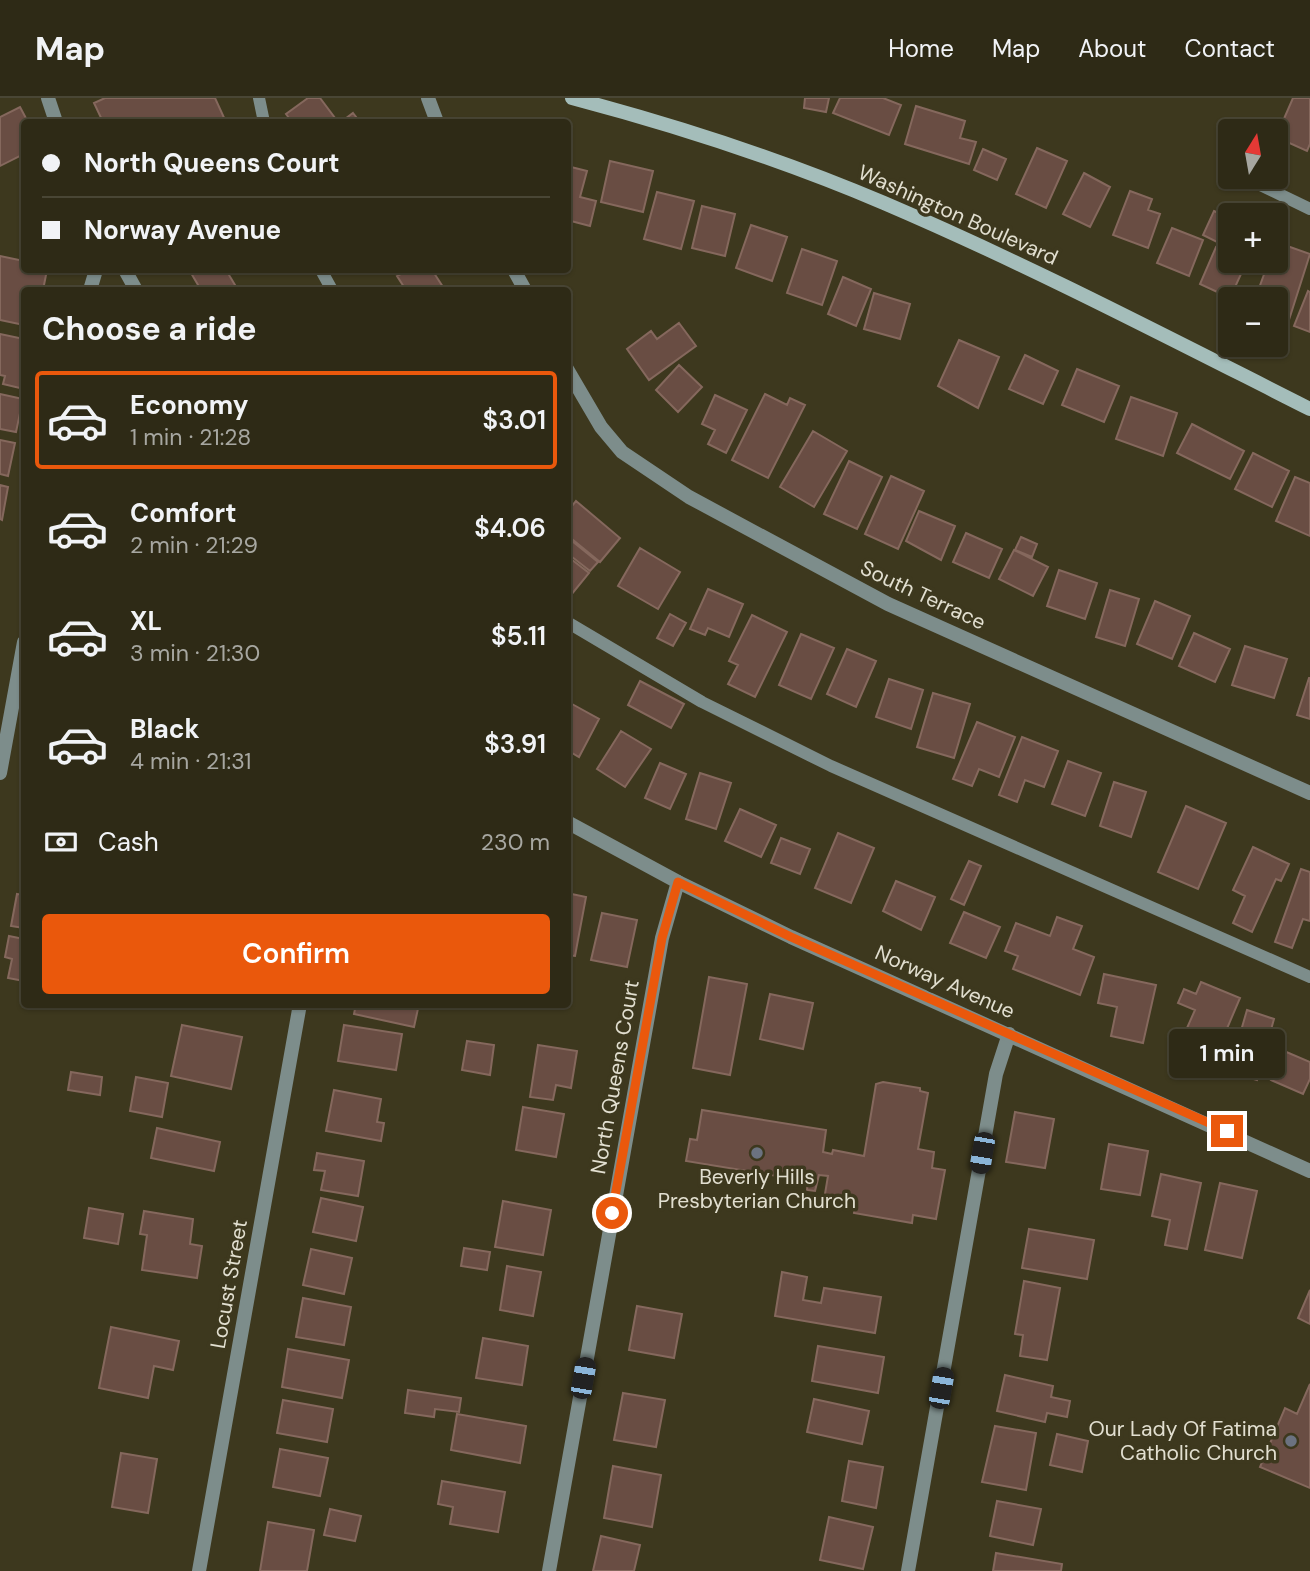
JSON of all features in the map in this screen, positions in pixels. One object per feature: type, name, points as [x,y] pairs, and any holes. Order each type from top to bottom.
[{"type":"main road","name":"Washington Boulevard","points":[[572,98],[750,151],[881,202],[1034,270],[1310,409]]},
{"type":"street","points":[[48,98],[55,119]]},
{"type":"street","points":[[428,98],[436,119]]},
{"type":"street","name":"South Terrace","points":[[571,376],[601,427],[622,452],[689,497],[888,604],[1310,793]]},
{"type":"street","points":[[0,773],[21,658]]},
{"type":"street","name":"Norway Avenue","points":[[571,824],[678,882],[1310,1171]]},
{"type":"street","name":"North Queens Court","points":[[549,1571],[662,938],[678,882]]},
{"type":"street","name":"Locust Street","points":[[199,1571],[299,1008]]},
{"type":"street","points":[[908,1571],[996,1074],[1009,1034]]},
{"type":"lane","points":[[259,98],[263,119]]},
{"type":"lane","points":[[1269,189],[1310,209]]},
{"type":"lane","points":[[571,624],[702,702],[831,766],[1310,977]]},
{"type":"building","points":[[105,98],[215,98],[225,119],[102,119],[94,103]]},
{"type":"building","points":[[308,98],[320,98],[336,119],[290,119],[286,114]]},
{"type":"building","points":[[805,98],[829,98],[826,112],[804,108]]},
{"type":"building","points":[[840,98],[883,98],[901,105],[889,135],[833,113]]},
{"type":"building","points":[[1293,98],[1310,98],[1310,144],[1307,151],[1288,142],[1288,119],[1284,119]]},
{"type":"building","points":[[916,106],[965,121],[960,138],[976,142],[969,164],[905,144]]},
{"type":"building","points":[[20,107],[26,119],[21,119],[21,156],[0,166],[0,117]]},
{"type":"building","points":[[353,113],[358,119],[345,119]]},
{"type":"building","points":[[1037,148],[1067,161],[1046,208],[1016,194]]},
{"type":"building","points":[[983,149],[1006,159],[997,180],[974,170]]},
{"type":"building","points":[[610,161],[653,171],[643,212],[601,202]]},
{"type":"building","points":[[571,167],[587,171],[580,197],[596,201],[590,226],[571,221]]},
{"type":"building","points":[[1084,173],[1110,187],[1090,227],[1063,214]]},
{"type":"building","points":[[1130,191],[1152,199],[1148,210],[1160,214],[1148,248],[1113,235]]},
{"type":"building","points":[[657,192],[694,201],[681,249],[644,239]]},
{"type":"building","points":[[702,206],[735,214],[725,256],[692,248]]},
{"type":"building","points":[[1214,211],[1218,213],[1217,242],[1203,235]]},
{"type":"building","points":[[751,225],[787,237],[772,281],[736,268]]},
{"type":"building","points":[[1172,228],[1203,240],[1189,276],[1157,263]]},
{"type":"building","points":[[1288,246],[1310,254],[1288,323],[1288,287],[1259,287],[1265,273],[1288,273]]},
{"type":"building","points":[[1216,247],[1218,273],[1241,273],[1235,287],[1218,287],[1218,292],[1200,284]]},
{"type":"building","points":[[802,249],[837,261],[822,305],[787,293]]},
{"type":"building","points":[[0,256],[21,260],[21,273],[46,273],[44,287],[21,287],[21,324],[0,320]]},
{"type":"building","points":[[191,273],[228,273],[236,287],[199,287]]},
{"type":"building","points":[[402,273],[434,273],[443,287],[404,287],[397,276]]},
{"type":"building","points":[[843,277],[871,289],[856,326],[828,314]]},
{"type":"building","points":[[1308,291],[1310,292],[1310,332],[1294,326]]},
{"type":"building","points":[[874,293],[910,304],[900,339],[864,329]]},
{"type":"building","points":[[679,323],[696,346],[649,380],[627,349],[651,331],[657,339]]},
{"type":"building","points":[[0,334],[21,338],[21,388],[3,384],[5,376],[0,375]]},
{"type":"building","points":[[959,340],[999,357],[978,408],[938,386]]},
{"type":"building","points":[[1025,355],[1058,371],[1043,404],[1009,389]]},
{"type":"building","points":[[679,365],[702,387],[678,412],[656,390]]},
{"type":"building","points":[[1077,369],[1119,386],[1104,422],[1062,405]]},
{"type":"building","points":[[0,394],[21,399],[16,432],[0,429]]},
{"type":"building","points":[[765,394],[787,405],[790,398],[805,405],[768,478],[732,460]]},
{"type":"building","points":[[715,395],[747,410],[726,453],[708,444],[715,430],[702,424]]},
{"type":"building","points":[[1131,397],[1177,413],[1163,456],[1116,439]]},
{"type":"building","points":[[1192,424],[1244,451],[1230,479],[1177,453]]},
{"type":"building","points":[[813,431],[847,451],[814,507],[780,487]]},
{"type":"building","points":[[0,440],[15,443],[8,476],[0,474]]},
{"type":"building","points":[[1253,453],[1289,471],[1272,507],[1235,489]]},
{"type":"building","points":[[849,461],[882,477],[857,529],[824,514]]},
{"type":"building","points":[[891,476],[924,491],[898,549],[865,534]]},
{"type":"building","points":[[1295,477],[1310,483],[1310,536],[1276,521]]},
{"type":"building","points":[[0,485],[8,487],[2,520],[0,519]]},
{"type":"building","points":[[576,501],[620,538],[600,562],[571,538],[571,507]]},
{"type":"building","points":[[919,511],[955,526],[941,560],[906,541]]},
{"type":"building","points":[[966,533],[1002,549],[989,578],[953,562]]},
{"type":"building","points":[[1021,537],[1037,544],[1032,557],[1015,550]]},
{"type":"building","points":[[571,540],[598,562],[590,571],[571,556]]},
{"type":"building","points":[[640,548],[680,572],[658,609],[618,586]]},
{"type":"building","points":[[1014,550],[1048,567],[1033,596],[999,579]]},
{"type":"building","points":[[571,559],[589,573],[571,595]]},
{"type":"building","points":[[1059,570],[1097,583],[1085,619],[1047,606]]},
{"type":"building","points":[[708,589],[743,604],[729,637],[708,628],[705,635],[690,629]]},
{"type":"building","points":[[1110,590],[1139,599],[1125,646],[1096,637]]},
{"type":"building","points":[[1155,601],[1190,616],[1172,659],[1137,644]]},
{"type":"building","points":[[670,614],[686,623],[673,646],[657,638]]},
{"type":"building","points":[[752,615],[787,632],[755,697],[728,684],[738,665],[729,661]]},
{"type":"building","points":[[1194,633],[1230,649],[1215,682],[1179,666]]},
{"type":"building","points":[[801,634],[834,648],[811,699],[779,685]]},
{"type":"building","points":[[1245,646],[1287,659],[1274,698],[1232,685]]},
{"type":"building","points":[[847,649],[876,661],[856,707],[827,694]]},
{"type":"building","points":[[1310,678],[1310,719],[1297,715]]},
{"type":"building","points":[[889,679],[923,690],[911,729],[876,717]]},
{"type":"building","points":[[640,681],[684,704],[671,728],[628,705]]},
{"type":"building","points":[[933,693],[970,704],[954,758],[917,747]]},
{"type":"building","points":[[571,706],[599,719],[579,757],[571,752]]},
{"type":"building","points":[[977,722],[1015,737],[999,777],[979,769],[972,786],[953,779]]},
{"type":"building","points":[[621,731],[651,749],[625,787],[597,769]]},
{"type":"building","points":[[1022,737],[1058,751],[1044,787],[1025,780],[1017,802],[999,795]]},
{"type":"building","points":[[1068,761],[1101,773],[1085,816],[1052,804]]},
{"type":"building","points":[[660,763],[686,774],[670,809],[645,798]]},
{"type":"building","points":[[700,773],[731,783],[716,829],[686,819]]},
{"type":"building","points":[[1114,782],[1146,792],[1131,837],[1100,826]]},
{"type":"building","points":[[1186,806],[1226,823],[1198,889],[1158,872]]},
{"type":"building","points":[[740,809],[776,825],[761,857],[725,841]]},
{"type":"building","points":[[838,833],[874,848],[851,903],[815,888]]},
{"type":"building","points":[[781,838],[810,849],[800,874],[771,863]]},
{"type":"building","points":[[1253,847],[1289,864],[1281,881],[1276,879],[1252,932],[1233,923],[1245,896],[1233,890]]},
{"type":"building","points":[[969,861],[981,866],[964,905],[951,899]]},
{"type":"building","points":[[1301,869],[1310,872],[1310,921],[1303,919],[1292,948],[1275,942]]},
{"type":"building","points":[[896,881],[935,897],[921,930],[883,911]]},
{"type":"building","points":[[17,894],[21,895],[21,928],[11,926]]},
{"type":"building","points":[[571,894],[586,897],[575,956],[571,956]]},
{"type":"building","points":[[964,912],[1000,927],[986,958],[950,943]]},
{"type":"building","points":[[602,913],[637,920],[627,967],[591,960]]},
{"type":"building","points":[[1057,917],[1082,926],[1073,949],[1094,957],[1080,995],[1013,969],[1018,956],[1005,951],[1016,923],[1050,936]]},
{"type":"building","points":[[9,936],[21,938],[21,980],[8,978],[12,959],[5,957]]},
{"type":"building","points":[[1104,974],[1156,985],[1143,1043],[1111,1036],[1117,1007],[1098,1003]]},
{"type":"building","points":[[709,977],[747,984],[730,1075],[693,1068]]},
{"type":"building","points":[[1201,982],[1240,998],[1217,1052],[1183,1037],[1195,1010],[1178,1003],[1184,989],[1196,994]]},
{"type":"building","points":[[770,994],[813,1003],[803,1049],[760,1039]]},
{"type":"building","points":[[355,1008],[418,1008],[414,1027],[354,1014]]},
{"type":"building","points":[[1247,1010],[1274,1019],[1257,1080],[1229,1072]]},
{"type":"building","points":[[182,1025],[242,1037],[231,1089],[171,1076]]},
{"type":"building","points":[[344,1025],[402,1034],[396,1070],[338,1061]]},
{"type":"building","points":[[467,1041],[494,1045],[490,1075],[462,1070]]},
{"type":"building","points":[[538,1045],[577,1051],[571,1088],[556,1085],[553,1100],[530,1097]]},
{"type":"building","points":[[1284,1051],[1310,1062],[1310,1079],[1303,1094],[1271,1080]]},
{"type":"building","points":[[71,1072],[102,1077],[100,1095],[68,1090]]},
{"type":"building","points":[[136,1077],[168,1083],[162,1117],[130,1111]]},
{"type":"building","name":"Beverly Hills Presbyterian Church","points":[[883,1082],[920,1088],[920,1091],[928,1093],[918,1149],[934,1152],[932,1168],[945,1170],[936,1219],[913,1215],[912,1223],[854,1213],[855,1205],[824,1200],[828,1176],[819,1175],[815,1191],[807,1190],[808,1181],[686,1161],[690,1139],[697,1140],[702,1110],[826,1130],[823,1152],[832,1154],[833,1150],[864,1156],[876,1084]]},
{"type":"building","points":[[334,1090],[381,1099],[377,1122],[384,1123],[381,1141],[326,1131]]},
{"type":"building","points":[[523,1107],[564,1114],[556,1157],[516,1150]]},
{"type":"building","points":[[1015,1112],[1054,1119],[1045,1168],[1006,1162]]},
{"type":"building","points":[[157,1128],[220,1142],[214,1171],[151,1158]]},
{"type":"building","points":[[1109,1144],[1148,1151],[1140,1195],[1101,1189]]},
{"type":"building","points":[[317,1153],[364,1161],[358,1196],[321,1190],[325,1171],[314,1170]]},
{"type":"building","points":[[1161,1174],[1201,1183],[1187,1249],[1165,1245],[1170,1220],[1152,1216]]},
{"type":"building","points":[[1220,1183],[1257,1191],[1242,1258],[1205,1250]]},
{"type":"building","points":[[321,1198],[363,1207],[356,1241],[313,1232]]},
{"type":"building","points":[[503,1201],[551,1210],[543,1255],[495,1247]]},
{"type":"building","points":[[89,1208],[123,1214],[118,1244],[84,1238]]},
{"type":"building","points":[[144,1211],[193,1219],[190,1244],[202,1246],[197,1278],[142,1270],[147,1235],[140,1234]]},
{"type":"building","points":[[1029,1229],[1094,1240],[1087,1279],[1022,1268]]},
{"type":"building","points":[[464,1248],[490,1252],[487,1270],[461,1266]]},
{"type":"building","points":[[311,1249],[352,1258],[344,1294],[303,1285]]},
{"type":"building","points":[[507,1266],[541,1272],[533,1316],[500,1310]]},
{"type":"building","points":[[782,1272],[807,1277],[803,1300],[821,1303],[824,1288],[881,1297],[875,1333],[775,1316]]},
{"type":"building","points":[[1024,1281],[1060,1288],[1047,1360],[1020,1356],[1023,1335],[1015,1334]]},
{"type":"building","points":[[1310,1290],[1310,1324],[1298,1318]]},
{"type":"building","points":[[303,1298],[351,1307],[344,1345],[296,1337]]},
{"type":"building","points":[[637,1306],[682,1314],[674,1358],[629,1350]]},
{"type":"building","points":[[111,1327],[179,1341],[173,1370],[154,1366],[148,1398],[99,1388]]},
{"type":"building","points":[[483,1338],[528,1346],[522,1385],[476,1378]]},
{"type":"building","points":[[818,1346],[884,1357],[878,1393],[812,1381]]},
{"type":"building","points":[[288,1349],[349,1360],[342,1398],[282,1387]]},
{"type":"building","points":[[1005,1375],[1053,1386],[1051,1397],[1070,1401],[1067,1417],[1047,1413],[1045,1422],[997,1411]]},
{"type":"building","name":"Our Lady Of Fatima Catholic Church","points":[[1310,1384],[1310,1488],[1260,1467],[1285,1408],[1297,1414]]},
{"type":"building","points":[[408,1390],[461,1398],[459,1412],[435,1409],[434,1417],[405,1413]]},
{"type":"building","points":[[623,1393],[665,1400],[656,1447],[614,1440]]},
{"type":"building","points":[[814,1399],[869,1411],[862,1444],[807,1432]]},
{"type":"building","points":[[283,1400],[333,1409],[327,1442],[277,1433]]},
{"type":"building","points":[[457,1414],[526,1426],[520,1463],[451,1450]]},
{"type":"building","points":[[995,1426],[1036,1433],[1026,1490],[982,1482]]},
{"type":"building","points":[[1057,1434],[1088,1441],[1082,1472],[1050,1465]]},
{"type":"building","points":[[280,1449],[328,1458],[320,1496],[273,1487]]},
{"type":"building","points":[[121,1453],[157,1459],[148,1513],[112,1507]]},
{"type":"building","points":[[849,1461],[883,1467],[876,1508],[842,1501]]},
{"type":"building","points":[[613,1466],[661,1475],[652,1527],[604,1518]]},
{"type":"building","points":[[442,1481],[505,1492],[498,1532],[450,1524],[453,1507],[438,1504]]},
{"type":"building","points":[[997,1501],[1041,1509],[1033,1545],[990,1536]]},
{"type":"building","points":[[330,1509],[361,1516],[355,1541],[324,1535]]},
{"type":"building","points":[[829,1517],[873,1527],[863,1569],[820,1560]]},
{"type":"building","points":[[268,1522],[314,1530],[307,1571],[260,1571]]},
{"type":"building","points":[[601,1536],[640,1545],[634,1571],[593,1571]]},
{"type":"building","points":[[996,1553],[1062,1564],[1061,1571],[993,1571]]},
{"type":"place","name":"Beverly Hills Presbyterian Church","points":[[757,1153]]},
{"type":"place","name":"Our Lady Of Fatima Catholic Church","points":[[1291,1441]]},
{"type":"route","points":[[612,1213],[662,938],[671,898],[678,882],[791,937],[1227,1131]]}]
